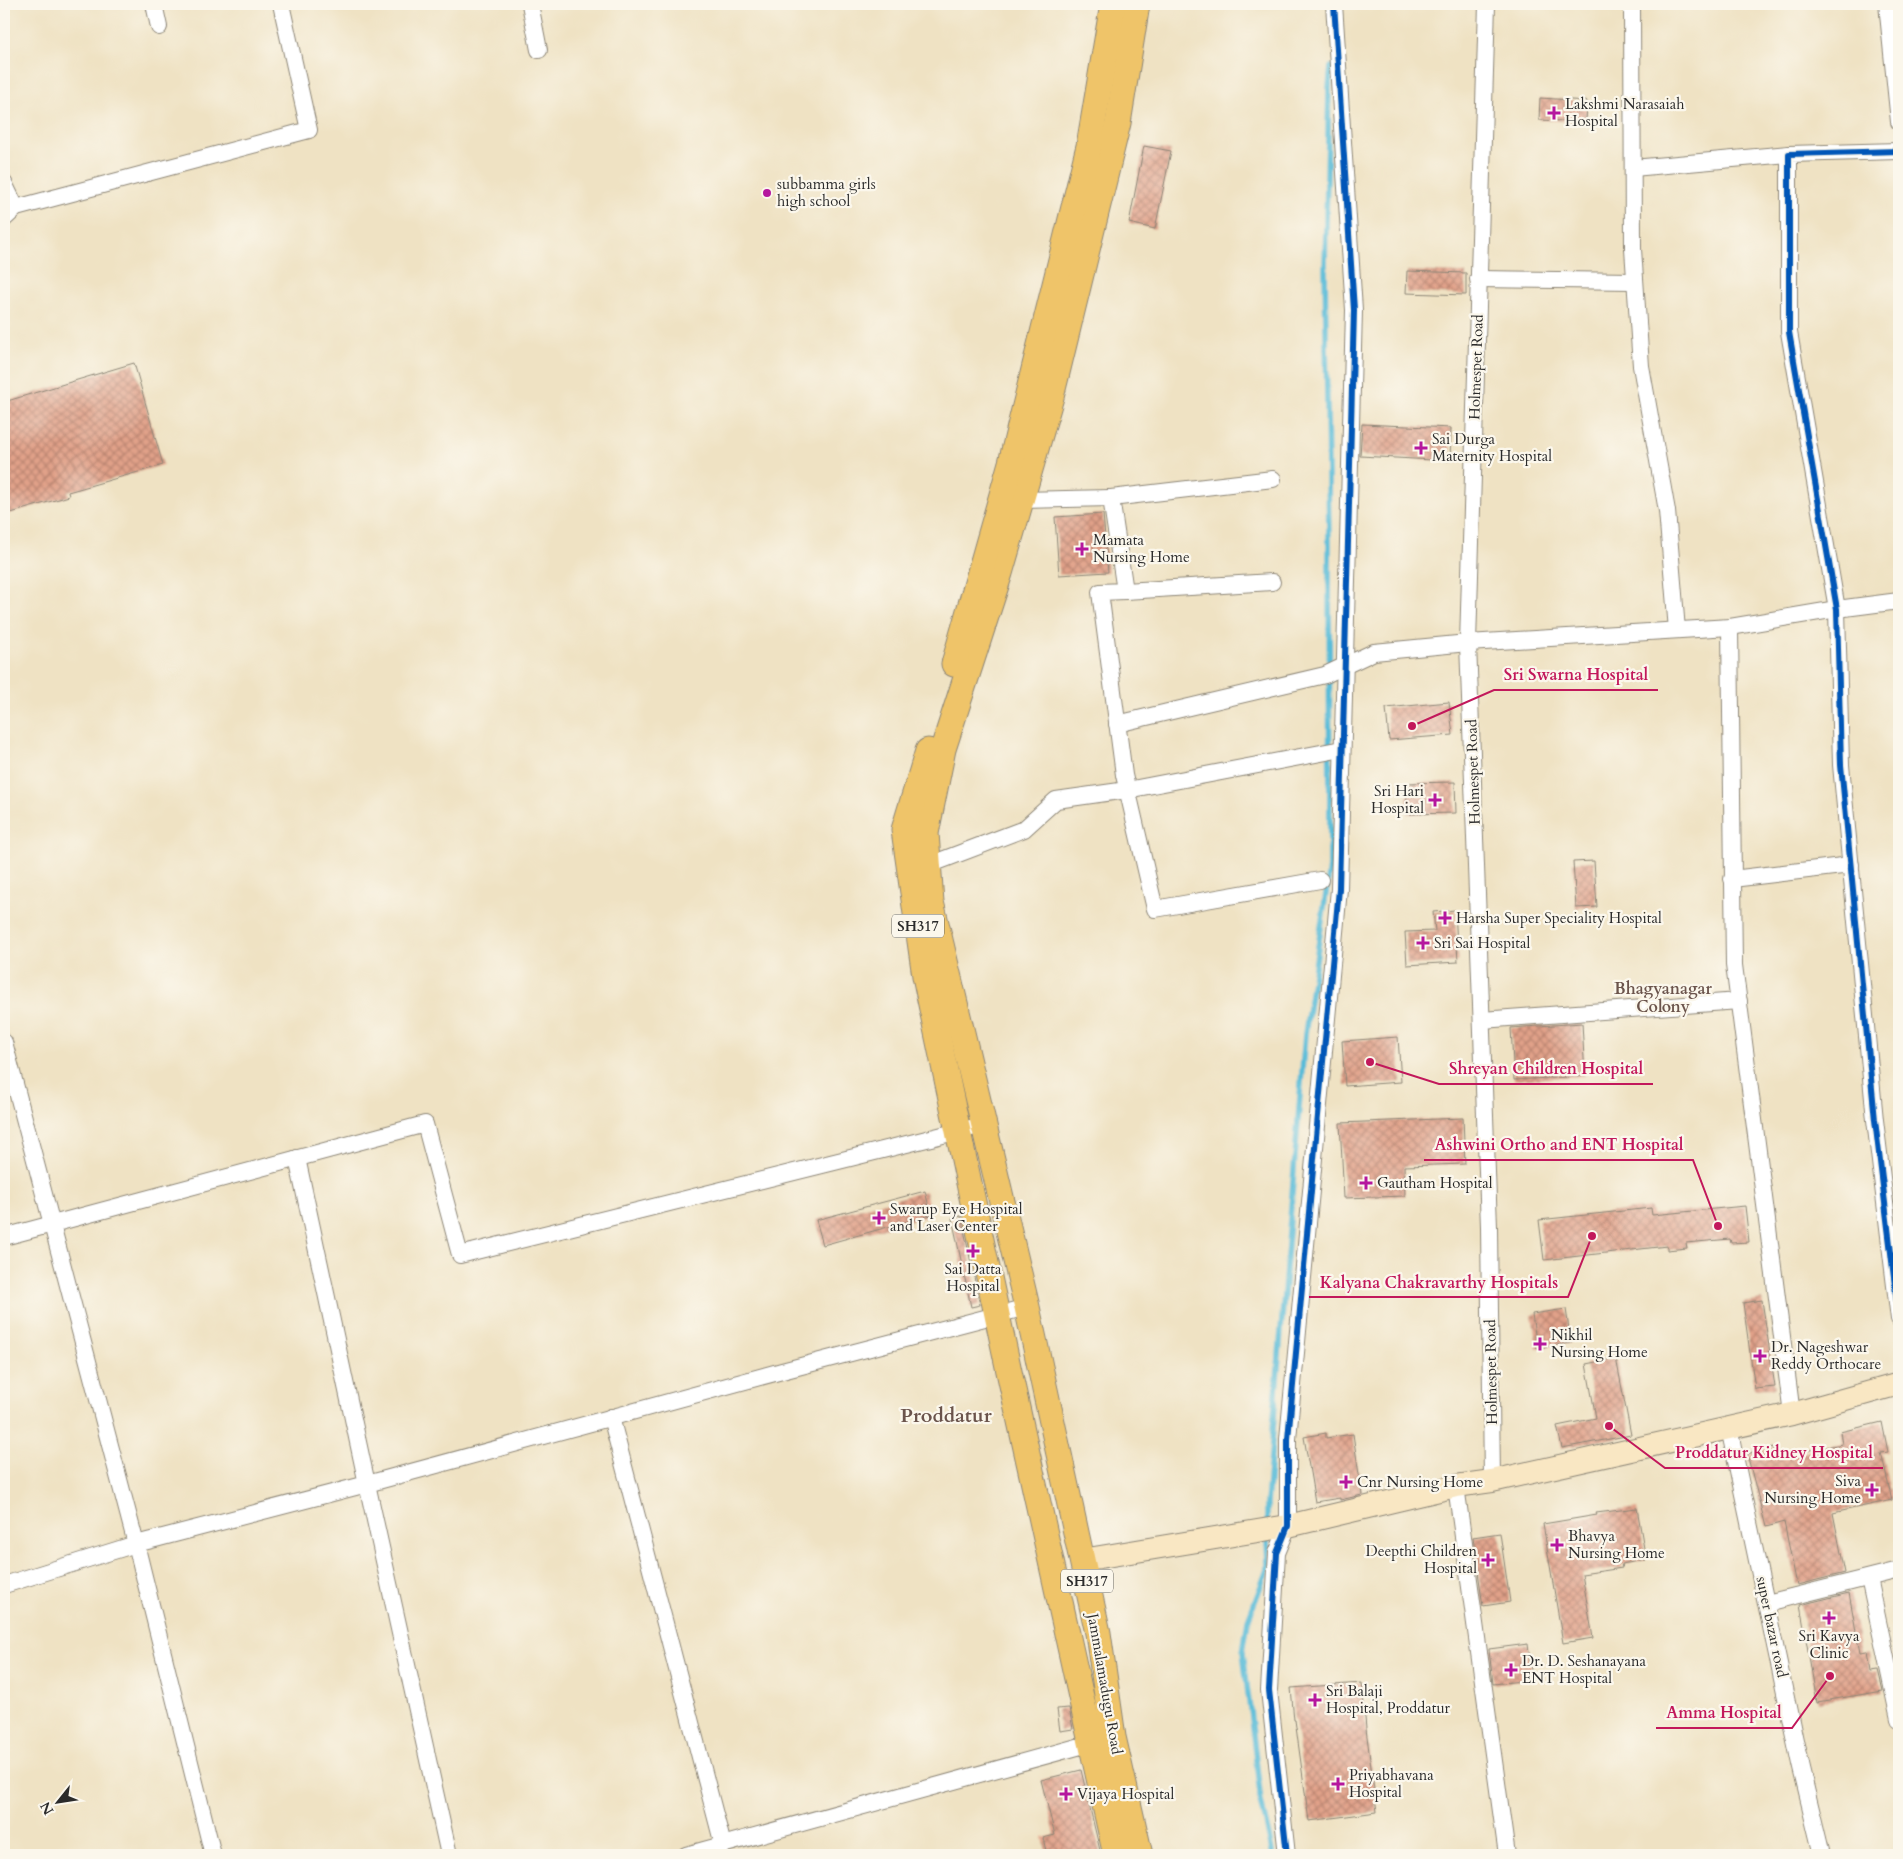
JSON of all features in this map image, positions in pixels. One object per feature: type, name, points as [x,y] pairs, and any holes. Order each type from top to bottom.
[{"type":"main road","name":"SH317","points":[[1113,4],[1089,146],[1011,463],[945,695],[904,830],[925,976],[997,1315],[1102,1740],[1116,1855]]},
{"type":"main road","name":"SH317","points":[[1027,1307],[931,902],[926,833],[943,749],[1000,572],[1051,397],[1118,123],[1137,4]]},
{"type":"main road","name":"Jammalamadugu Road","points":[[1027,1307],[1098,1633],[1102,1740],[1140,1855]]},
{"type":"main road","points":[[1082,1560],[1288,1526],[1456,1486],[1492,1481],[1792,1414],[1899,1384]]},
{"type":"street","points":[[154,4],[159,27]]},
{"type":"street","points":[[4,219],[16,208],[309,130],[281,4]]},
{"type":"street","points":[[530,4],[539,50]]},
{"type":"street","points":[[1287,1855],[1269,1690],[1277,1552],[1288,1526],[1288,1439],[1339,889],[1354,310],[1334,4]]},
{"type":"street","name":"Holmespet Road","points":[[1487,4],[1468,644],[1489,1227],[1492,1481]]},
{"type":"street","points":[[1632,4],[1633,249],[1641,366],[1667,511],[1677,630]]},
{"type":"street","points":[[1888,4],[1899,122]]},
{"type":"street","points":[[1633,168],[1789,154],[1899,151]]},
{"type":"street","points":[[1789,154],[1789,332],[1837,609],[1841,765],[1875,1120],[1899,1319]]},
{"type":"street","points":[[4,183],[16,208]]},
{"type":"street","points":[[1478,280],[1635,281]]},
{"type":"street","points":[[1021,500],[1112,498],[1273,479]]},
{"type":"street","points":[[1112,498],[1125,591]]},
{"type":"street","points":[[1272,582],[1100,592],[1127,790],[1155,909],[1320,880]]},
{"type":"street","points":[[1117,724],[1325,675],[1374,652],[1730,627],[1837,609],[1899,601]]},
{"type":"street","points":[[1730,627],[1734,965],[1792,1414]]},
{"type":"street","points":[[928,865],[1024,829],[1056,800],[1127,790],[1342,749]]},
{"type":"street","points":[[1732,879],[1851,864]]},
{"type":"street","points":[[1482,1020],[1739,1001]]},
{"type":"street","points":[[4,1042],[136,1544],[213,1855]]},
{"type":"street","points":[[4,1237],[425,1124],[460,1255],[983,1125]]},
{"type":"street","points":[[297,1158],[449,1855]]},
{"type":"street","points":[[4,1585],[136,1544],[1027,1307]]},
{"type":"street","points":[[611,1417],[723,1845]]},
{"type":"street","name":"super bazar road","points":[[1729,1428],[1800,1764],[1822,1855]]},
{"type":"street","points":[[1456,1486],[1507,1855]]},
{"type":"street","points":[[1767,1603],[1899,1570]]},
{"type":"street","points":[[1869,1578],[1899,1719]]},
{"type":"street","points":[[686,1855],[1102,1740]]},
{"type":"building","points":[[1540,98],[1587,101],[1586,122],[1539,120]]},
{"type":"building","points":[[1144,146],[1171,151],[1155,229],[1129,223]]},
{"type":"building","points":[[1407,271],[1466,273],[1466,295],[1406,293]]},
{"type":"building","points":[[134,363],[163,465],[68,492],[69,496],[4,515],[4,402]]},
{"type":"building","points":[[1362,424],[1451,428],[1450,461],[1360,456]]},
{"type":"building","points":[[1103,514],[1108,572],[1059,575],[1055,517]]},
{"type":"building","points":[[1449,702],[1453,735],[1389,740],[1386,708]]},
{"type":"building","points":[[1455,782],[1456,813],[1407,814],[1407,783]]},
{"type":"building","points":[[1594,861],[1597,907],[1576,908],[1573,862]]},
{"type":"building","points":[[1455,910],[1458,962],[1407,965],[1405,932],[1435,931],[1433,912]]},
{"type":"building","points":[[1582,1023],[1585,1076],[1514,1080],[1511,1028]]},
{"type":"building","points":[[1398,1037],[1401,1082],[1345,1086],[1342,1041]]},
{"type":"building","points":[[1463,1118],[1465,1164],[1404,1166],[1405,1196],[1344,1198],[1340,1123]]},
{"type":"building","points":[[925,1191],[931,1215],[823,1245],[816,1220]]},
{"type":"building","points":[[1745,1206],[1749,1242],[1731,1243],[1730,1239],[1686,1243],[1687,1248],[1667,1250],[1667,1246],[1544,1260],[1539,1220],[1651,1208],[1652,1215]]},
{"type":"building","points":[[961,1216],[980,1305],[971,1307],[952,1218]]},
{"type":"building","points":[[1762,1300],[1775,1387],[1755,1389],[1743,1303]]},
{"type":"building","points":[[1566,1309],[1571,1343],[1537,1348],[1532,1314]]},
{"type":"building","points":[[1616,1358],[1631,1435],[1562,1448],[1557,1426],[1596,1418],[1586,1364]]},
{"type":"building","points":[[1882,1422],[1888,1452],[1881,1453],[1892,1500],[1833,1513],[1845,1573],[1797,1585],[1784,1522],[1766,1527],[1747,1454],[1773,1447],[1775,1457],[1842,1444],[1840,1432]]},
{"type":"building","points":[[1326,1433],[1326,1438],[1353,1434],[1362,1495],[1340,1500],[1340,1498],[1315,1502],[1304,1437]]},
{"type":"building","points":[[1637,1508],[1646,1560],[1621,1564],[1622,1568],[1582,1574],[1593,1638],[1563,1643],[1543,1524],[1597,1515],[1596,1513]]},
{"type":"building","points":[[1500,1533],[1510,1602],[1483,1606],[1473,1537]]},
{"type":"building","points":[[1849,1593],[1860,1653],[1867,1652],[1870,1671],[1878,1670],[1883,1691],[1817,1702],[1800,1605]]},
{"type":"building","points":[[1528,1644],[1532,1680],[1493,1684],[1489,1649]]},
{"type":"building","points":[[1362,1683],[1377,1812],[1309,1821],[1291,1688]]},
{"type":"building","points":[[1069,1708],[1073,1729],[1060,1731],[1057,1709]]},
{"type":"building","points":[[1081,1770],[1101,1855],[1047,1855],[1043,1838],[1055,1835],[1041,1780]]},
{"type":"waterway","points":[[1267,1525],[1267,1504],[1305,1034],[1330,867],[1329,539],[1325,268],[1331,67]]},
{"type":"waterway","points":[[1267,1534],[1268,1567],[1248,1620],[1243,1652],[1261,1801],[1273,1855]]},
{"type":"cycle path","points":[[1287,1855],[1269,1690],[1277,1553],[1288,1526],[1288,1439],[1339,889],[1354,310],[1334,4]]},
{"type":"cycle path","points":[[1899,151],[1789,154],[1789,332],[1837,609],[1841,765],[1875,1120],[1899,1319]]},
{"type":"place","name":"Lakshmi Narasaiah Hospital","points":[[1554,113]]},
{"type":"place","name":"subbamma girls high school","points":[[767,193]]},
{"type":"place","name":"Sai Durga Maternity Hospital","points":[[1421,448]]},
{"type":"place","name":"Mamata Nursing Home","points":[[1082,549]]},
{"type":"place","name":"Sri Swarna Hospital","points":[[1412,726]]},
{"type":"place","name":"Sri Hari Hospital","points":[[1435,800]]},
{"type":"place","name":"Harsha Super Speciality Hospital","points":[[1445,918]]},
{"type":"place","name":"Sri Sai Hospital","points":[[1423,943]]},
{"type":"place","name":"Shreyan Children Hospital","points":[[1370,1062]]},
{"type":"place","name":"Gautham Hospital","points":[[1366,1183]]},
{"type":"place","name":"Swarup Eye Hospital and Laser Center","points":[[879,1218]]},
{"type":"place","name":"Ashwini Ortho and ENT Hospital","points":[[1718,1226]]},
{"type":"place","name":"Kalyana Chakravarthy Hospitals","points":[[1592,1236]]},
{"type":"place","name":"Sai Datta Hospital","points":[[973,1251]]},
{"type":"place","name":"Nikhil Nursing Home","points":[[1540,1344]]},
{"type":"place","name":"Dr. Nageshwar Reddy Orthocare","points":[[1760,1356]]},
{"type":"place","name":"Proddatur Kidney Hospital","points":[[1609,1426]]},
{"type":"place","name":"Cnr Nursing Home","points":[[1346,1482]]},
{"type":"place","name":"Siva Nursing Home","points":[[1872,1490]]},
{"type":"place","name":"Bhavya Nursing Home","points":[[1557,1545]]},
{"type":"place","name":"Deepthi Children Hospital","points":[[1488,1560]]},
{"type":"place","name":"Sri Kavya Clinic","points":[[1829,1618]]},
{"type":"place","name":"Dr. D. Seshanayana ENT Hospital","points":[[1511,1670]]},
{"type":"place","name":"Amma Hospital","points":[[1830,1676]]},
{"type":"place","name":"Sri Balaji Hospital, Proddatur","points":[[1315,1700]]},
{"type":"place","name":"Priyabhavana Hospital","points":[[1338,1784]]},
{"type":"place","name":"Vijaya Hospital","points":[[1066,1794]]},
{"type":"district","name":"Bhagyanagar Colony","points":[[1663,998]]},
{"type":"district","name":"Proddatur","points":[[946,1415]]}]
